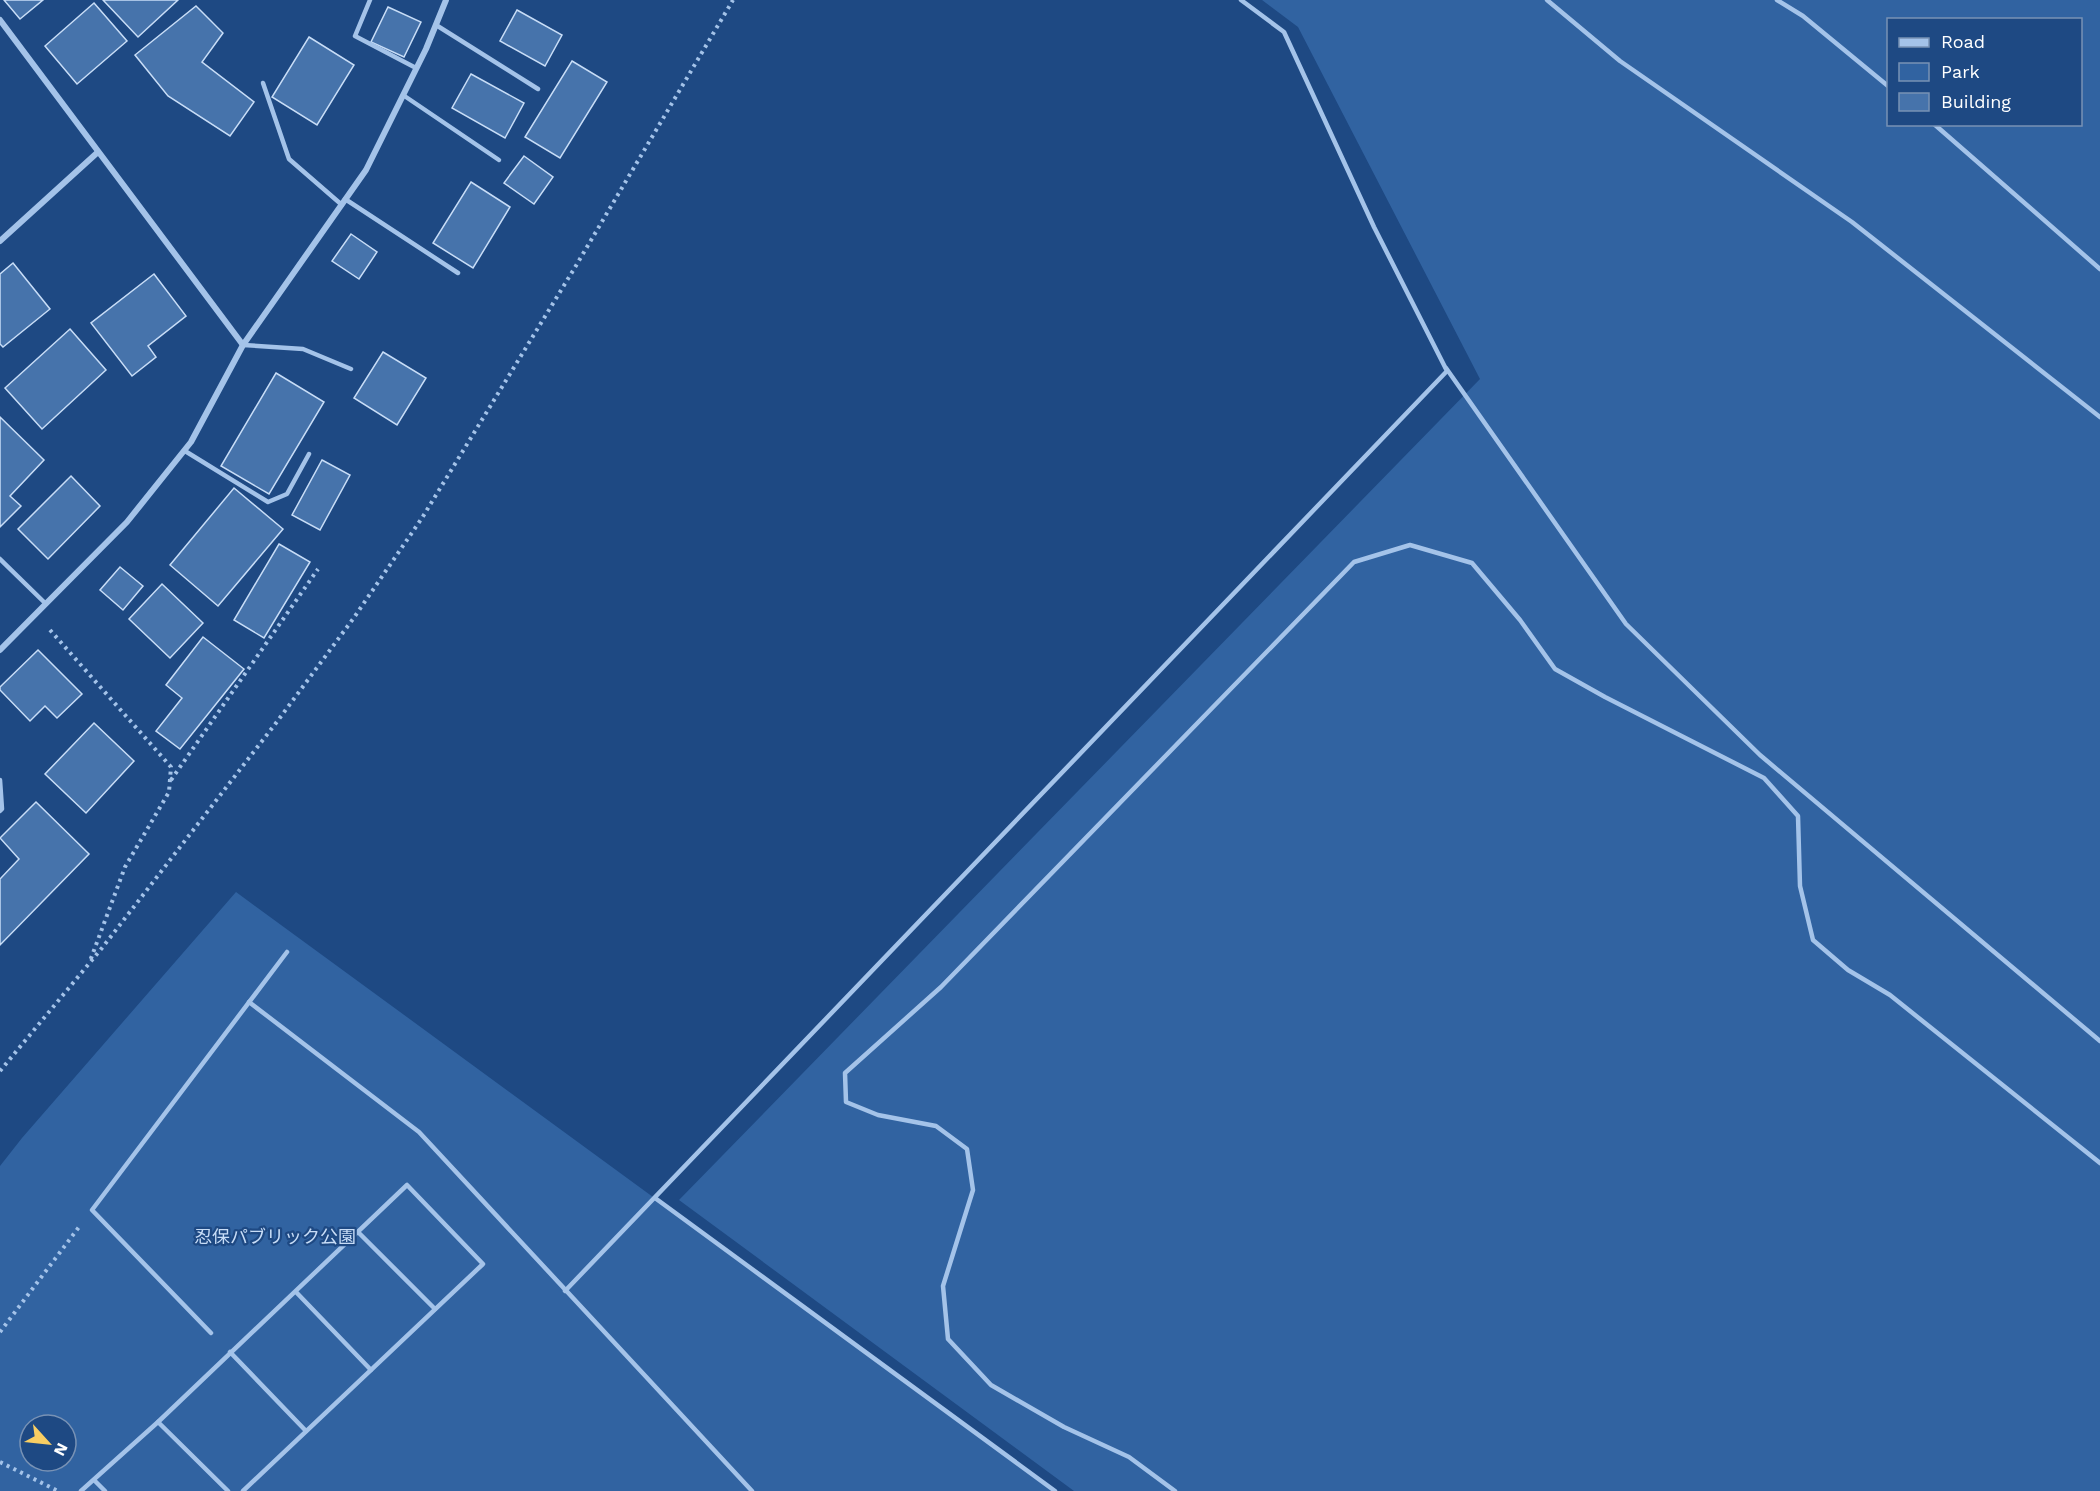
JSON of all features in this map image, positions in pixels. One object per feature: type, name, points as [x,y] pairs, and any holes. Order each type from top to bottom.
[{"type":"street","points":[[0,650],[127,522],[185,451],[243,345],[366,170],[416,68],[446,0]]},
{"type":"street","points":[[0,20],[243,345]]},
{"type":"street","points":[[0,241],[98,152]]},
{"type":"lane","points":[[370,0],[354,36],[416,68]]},
{"type":"lane","points":[[565,1291],[1446,371],[1374,227],[1284,32],[1241,0]]},
{"type":"lane","points":[[1547,0],[1620,60],[1852,222],[2100,417]]},
{"type":"lane","points":[[1777,0],[1803,16],[1887,85]]},
{"type":"lane","points":[[436,25],[538,89]]},
{"type":"lane","points":[[263,83],[289,159],[344,202],[458,273]]},
{"type":"lane","points":[[403,95],[499,160]]},
{"type":"lane","points":[[1936,126],[2100,269]]},
{"type":"lane","points":[[243,345],[303,349],[351,369]]},
{"type":"lane","points":[[1443,364],[1626,624],[1760,755],[2100,1041]]},
{"type":"lane","points":[[185,451],[268,502],[287,494],[309,454]]},
{"type":"lane","points":[[1175,1491],[1129,1457],[1064,1427],[991,1385],[948,1339],[943,1286],[973,1190],[967,1149],[936,1126],[879,1115],[846,1102],[844,1073],[941,987],[1354,562],[1410,545],[1472,562],[1520,620],[1555,669],[1764,778],[1798,816],[1800,886],[1813,940],[1848,970],[1900,1002],[2100,1162]]},
{"type":"lane","points":[[0,559],[46,604]]},
{"type":"lane","points":[[0,780],[2,809],[0,811]]},
{"type":"lane","points":[[211,1333],[92,1210],[288,952]]},
{"type":"lane","points":[[249,1002],[419,1132],[752,1491]]},
{"type":"lane","points":[[81,1491],[158,1422],[407,1185],[483,1264],[243,1491]]},
{"type":"lane","points":[[655,1198],[1055,1491]]},
{"type":"lane","points":[[358,1232],[435,1309]]},
{"type":"lane","points":[[296,1292],[371,1370]]},
{"type":"lane","points":[[230,1353],[306,1431]]},
{"type":"lane","points":[[158,1422],[228,1491]]},
{"type":"lane","points":[[94,1480],[105,1491]]},
{"type":"path","points":[[0,1071],[89,964],[276,723],[353,619],[422,518],[580,259],[733,0]]},
{"type":"path","points":[[169,782],[318,569]]},
{"type":"path","points":[[36,614],[171,767],[169,792],[125,867],[89,964]]},
{"type":"path","points":[[0,1332],[92,1210]]},
{"type":"path","points":[[0,1462],[58,1491]]},
{"type":"green space","points":[[1262,0],[2100,0],[2100,1491],[1074,1491],[679,1200],[1480,379],[1298,27]]},
{"type":"green space","name":"忍保パブリック公園","points":[[236,892],[1055,1491],[0,1491],[0,1166]]},
{"type":"building","points":[[4,0],[43,0],[20,19]]},
{"type":"building","points":[[103,0],[178,0],[138,37]]},
{"type":"building","points":[[94,3],[127,41],[77,84],[45,46]]},
{"type":"building","points":[[196,6],[223,33],[202,62],[254,102],[230,136],[168,96],[135,55]]},
{"type":"building","points":[[388,7],[421,22],[404,57],[371,42]]},
{"type":"building","points":[[517,10],[562,35],[545,66],[500,41]]},
{"type":"building","points":[[309,37],[354,65],[317,125],[272,97]]},
{"type":"building","points":[[572,61],[607,82],[560,158],[525,137]]},
{"type":"building","points":[[471,74],[524,103],[505,138],[452,108]]},
{"type":"building","points":[[524,156],[553,177],[534,204],[504,183]]},
{"type":"building","points":[[471,182],[510,207],[473,268],[433,243]]},
{"type":"building","points":[[351,234],[377,252],[359,279],[332,261]]},
{"type":"building","points":[[13,263],[50,309],[3,347],[0,344],[0,274]]},
{"type":"building","points":[[154,274],[186,316],[148,346],[156,357],[132,376],[91,323]]},
{"type":"building","points":[[70,329],[106,370],[42,429],[5,388]]},
{"type":"building","points":[[383,352],[426,378],[397,425],[354,398]]},
{"type":"building","points":[[276,373],[324,402],[269,494],[221,466]]},
{"type":"building","points":[[0,417],[44,460],[10,496],[21,506],[0,527]]},
{"type":"building","points":[[322,460],[350,475],[320,530],[292,515]]},
{"type":"building","points":[[71,476],[100,506],[48,559],[18,529]]},
{"type":"building","points":[[234,488],[283,529],[218,606],[170,565]]},
{"type":"building","points":[[279,544],[310,562],[264,638],[234,620]]},
{"type":"building","points":[[120,567],[143,586],[123,610],[100,590]]},
{"type":"building","points":[[162,584],[203,623],[170,658],[129,619]]},
{"type":"building","points":[[203,637],[244,669],[180,749],[156,731],[182,698],[166,685]]},
{"type":"building","points":[[38,650],[82,694],[57,718],[45,706],[30,721],[0,690],[0,687]]},
{"type":"building","points":[[94,723],[134,761],[86,813],[45,774]]},
{"type":"building","points":[[36,802],[89,854],[0,945],[0,879],[19,859],[0,838]]}]
